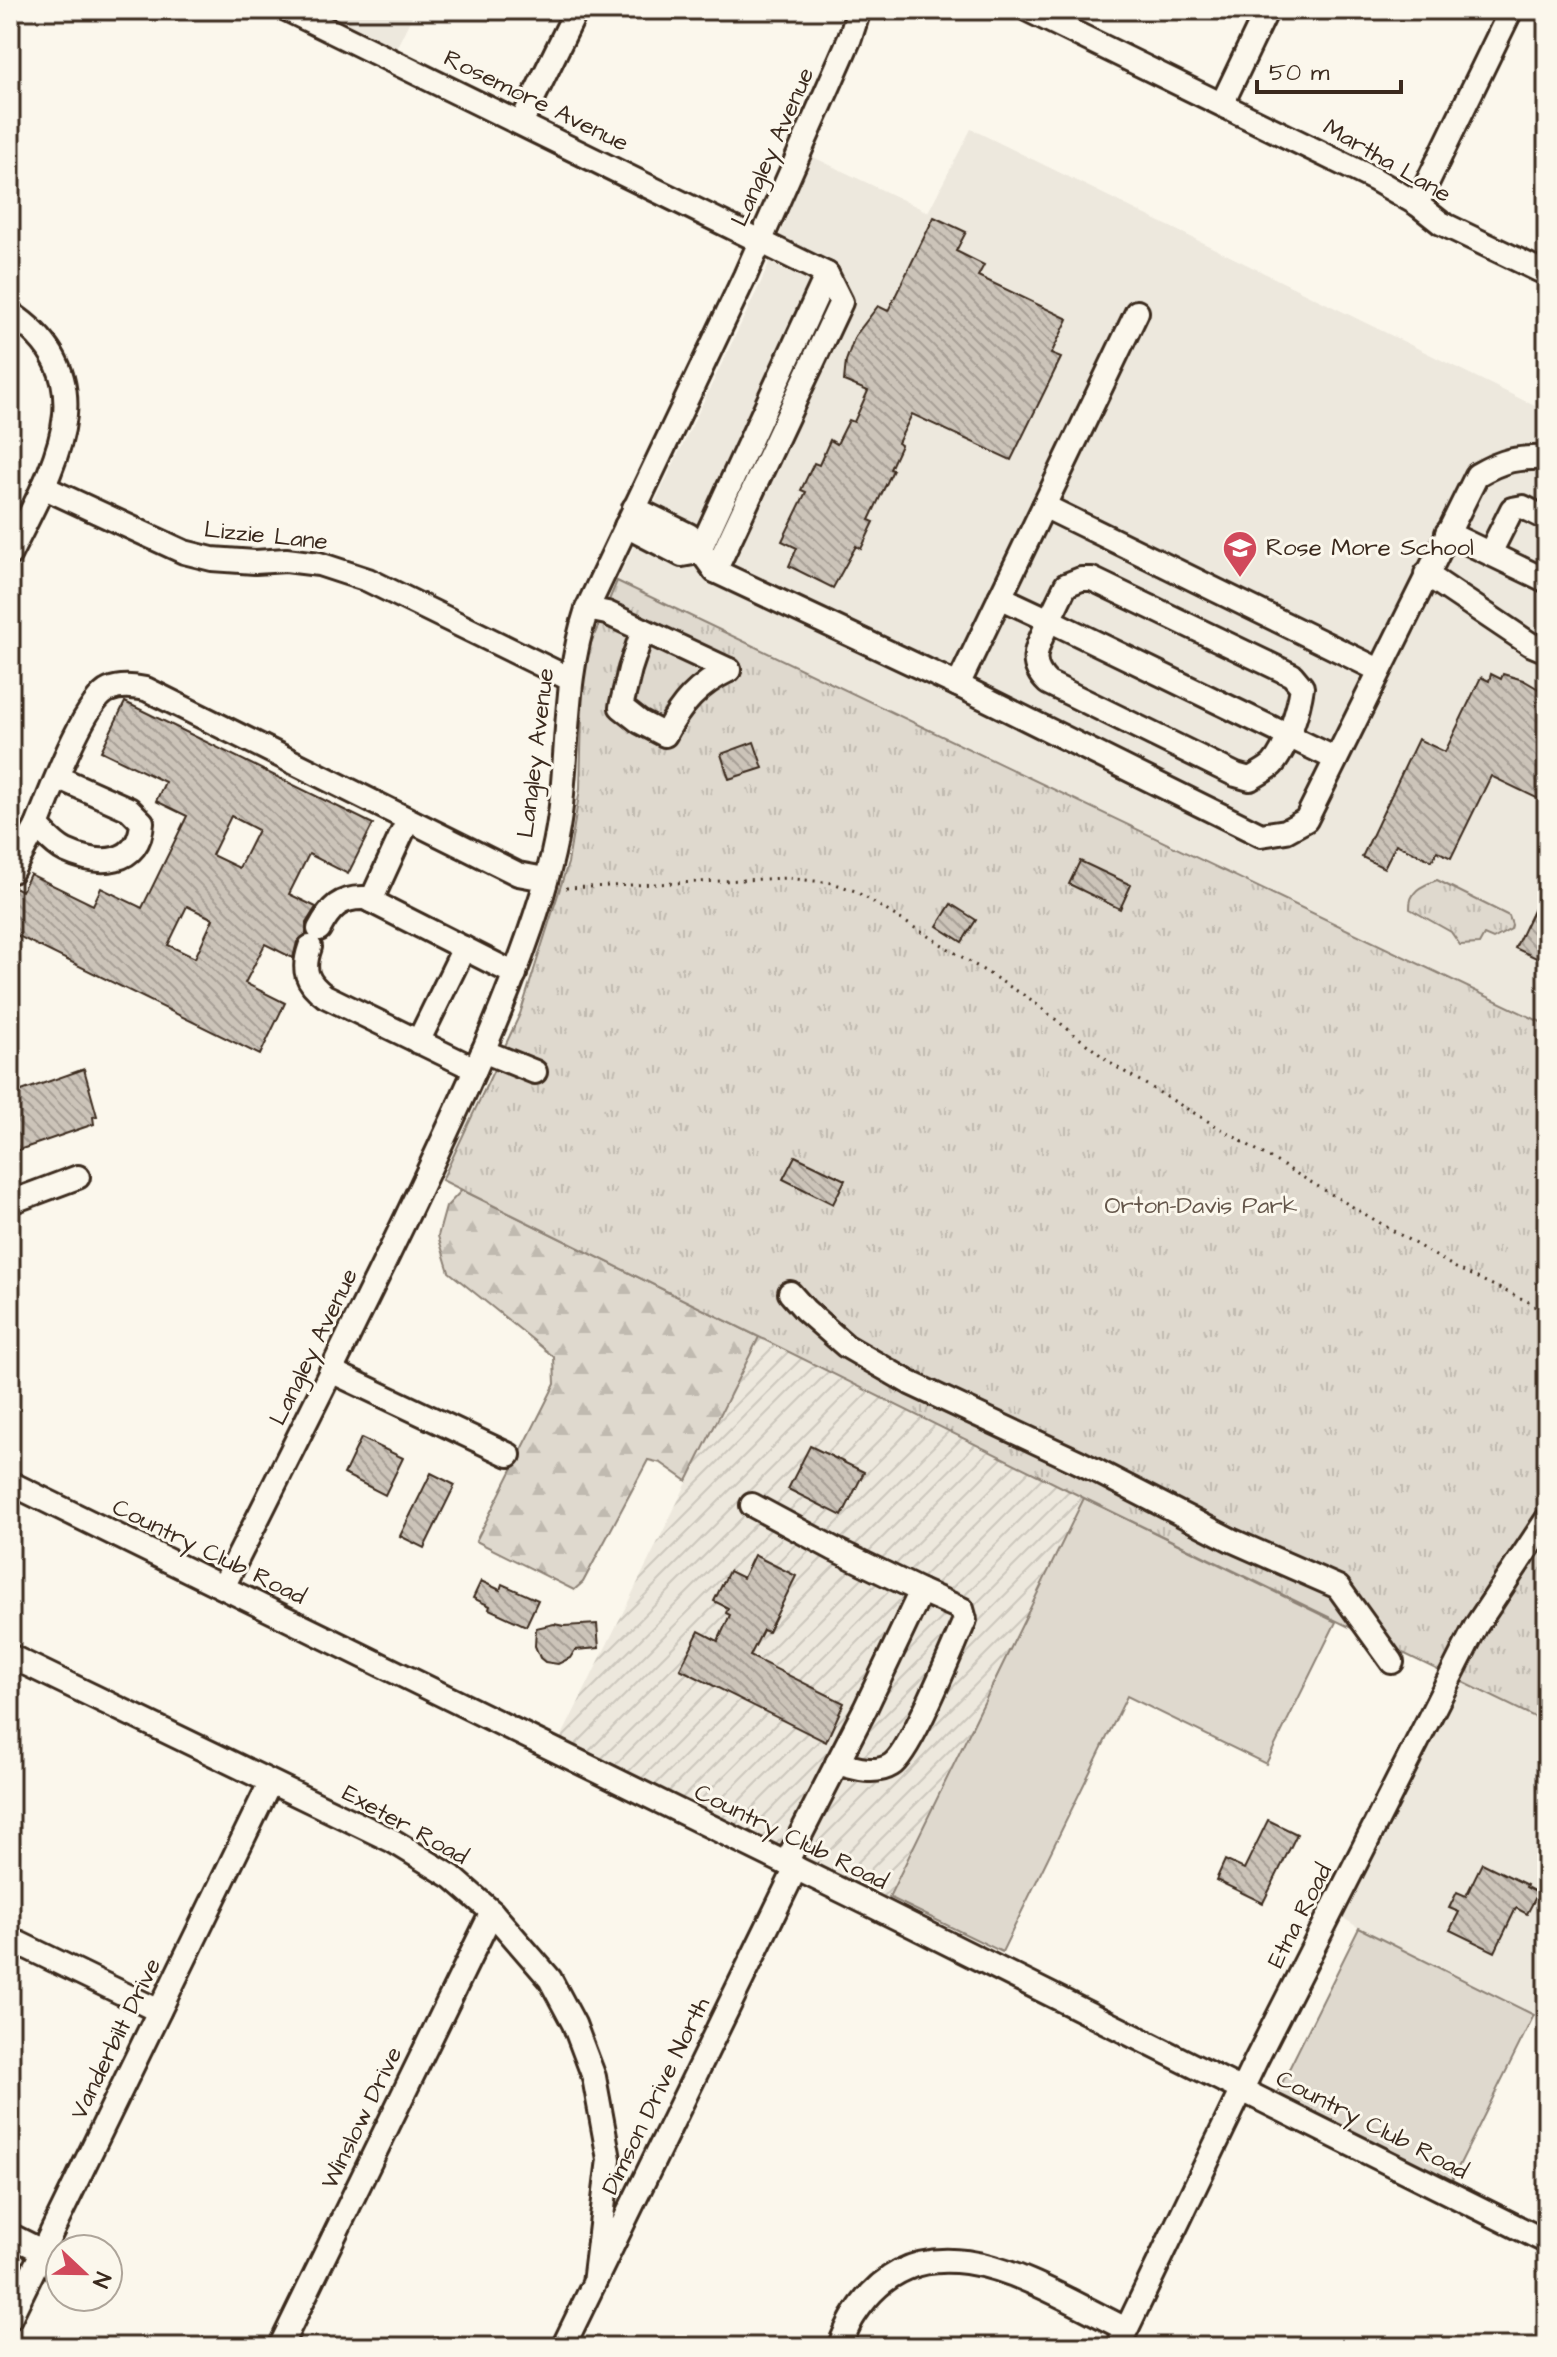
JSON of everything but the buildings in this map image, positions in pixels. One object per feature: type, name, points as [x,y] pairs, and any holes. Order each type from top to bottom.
[{"type":"street","name":"Rosemore Avenue","points":[[288,10],[827,274]]},
{"type":"street","name":"Langley Avenue","points":[[223,1587],[331,1371],[479,1060],[515,974],[544,885],[562,798],[570,679],[587,609],[760,240],[850,38],[859,10]]},
{"type":"street","name":"Martha Lane","points":[[1028,10],[1374,179],[1417,204],[1441,223],[1547,274]]},
{"type":"street","points":[[1222,104],[1267,10]]},
{"type":"street","points":[[1417,204],[1511,10]]},
{"type":"street","points":[[521,123],[575,13]]},
{"type":"street","points":[[699,552],[827,274]]},
{"type":"street","points":[[715,571],[841,302],[827,274]]},
{"type":"street","points":[[958,685],[1137,312]]},
{"type":"street","points":[[10,313],[39,335],[65,384],[64,426],[60,445],[10,554]]},
{"type":"street","points":[[630,517],[689,535],[715,571],[958,685],[1261,835],[1286,831],[1306,820],[1477,475],[1501,461],[1547,458]]},
{"type":"street","name":"Lizzie Lane","points":[[43,487],[184,552],[212,559],[255,562],[286,560],[319,564],[368,580],[570,679]]},
{"type":"street","points":[[1044,506],[1379,670]]},
{"type":"street","points":[[1490,553],[1512,509],[1523,507],[1547,519]]},
{"type":"street","points":[[1447,533],[1547,581]]},
{"type":"street","points":[[1426,574],[1530,644],[1547,651]]},
{"type":"street","points":[[1081,579],[1092,579],[1292,675],[1302,687],[1298,714],[1273,764],[1250,779],[1236,775],[1048,683],[1037,673],[1034,658],[1049,620],[1066,585],[1081,579]]},
{"type":"street","points":[[1000,597],[1336,759]]},
{"type":"street","points":[[587,609],[607,613],[729,670],[708,680],[687,698],[665,735],[640,722],[621,707],[643,630]]},
{"type":"street","points":[[12,871],[37,826],[90,706],[106,690],[128,686],[146,689],[544,885]]},
{"type":"street","points":[[37,826],[64,850],[105,861],[133,851],[141,838],[142,822],[129,809],[57,777]]},
{"type":"street","points":[[371,901],[408,820]]},
{"type":"street","points":[[515,974],[371,901],[349,897],[336,903],[314,938],[305,963],[306,976],[313,987],[335,1002],[418,1042],[535,1072]]},
{"type":"street","points":[[418,1042],[464,948]]},
{"type":"street","points":[[10,1212],[10,1201],[78,1177]]},
{"type":"street","points":[[790,1293],[846,1346],[910,1383],[1079,1462],[1231,1540],[1338,1587],[1392,1662]]},
{"type":"street","points":[[331,1371],[509,1455]]},
{"type":"street","name":"Country Club Road","points":[[10,1483],[791,1865],[1547,2242]]},
{"type":"street","points":[[752,1505],[834,1549],[962,1609],[965,1620],[908,1744],[891,1765],[865,1771],[837,1763]]},
{"type":"street","name":"Etna Road","points":[[1123,2341],[1243,2090],[1476,1626],[1547,1519]]},
{"type":"street","name":"Dimson Drive North","points":[[563,2347],[921,1591]]},
{"type":"street","name":"Exeter Road","points":[[10,1656],[393,1841],[452,1877],[492,1912],[550,1979],[574,2024],[594,2077],[609,2159],[594,2283]]},
{"type":"street","name":"Vanderbilt Drive","points":[[10,2318],[270,1783]]},
{"type":"street","name":"Winslow Drive","points":[[280,2347],[492,1912]]},
{"type":"street","points":[[10,1939],[159,2011]]},
{"type":"street","points":[[609,2159],[627,2168],[650,2167]]},
{"type":"street","points":[[10,2235],[42,2251]]},
{"type":"street","points":[[839,2347],[855,2314],[894,2275],[922,2263],[946,2259],[1000,2269],[1123,2341]]},
{"type":"path","points":[[544,885],[787,878],[833,883],[855,891],[1030,999],[1113,1065],[1456,1268],[1531,1303],[1547,1319]]},
{"type":"shaded area","points":[[295,10],[415,10],[392,57]]},
{"type":"shaded area","points":[[971,129],[1547,412],[1547,1025],[617,581],[762,280],[811,156],[928,212]]},
{"type":"shaded area","points":[[759,1337],[1084,1498],[880,1913],[554,1752]]},
{"type":"shaded area","points":[[1449,1676],[1547,1723],[1547,1990],[1534,2015],[1359,1928],[1332,1911]]},
{"type":"green space","name":"Orton-Davis Park","points":[[617,581],[1547,1025],[1547,1723],[442,1180],[520,1014],[568,863],[580,789],[583,676],[591,643]]},
{"type":"green space","points":[[1437,880],[1509,916],[1511,929],[1493,939],[1484,935],[1479,944],[1460,945],[1451,932],[1410,909],[1417,890]]},
{"type":"green space","points":[[462,1190],[759,1337],[687,1481],[661,1463],[648,1460],[583,1582],[574,1590],[476,1541],[555,1384],[554,1357],[449,1272],[438,1236],[446,1207]]},
{"type":"green space","points":[[1084,1498],[1336,1622],[1266,1764],[1127,1696],[1002,1952],[889,1897]]},
{"type":"green space","points":[[1359,1928],[1534,2015],[1451,2182],[1276,2095]]},
{"type":"place","name":"Rose More School","points":[[1240,579]]}]
